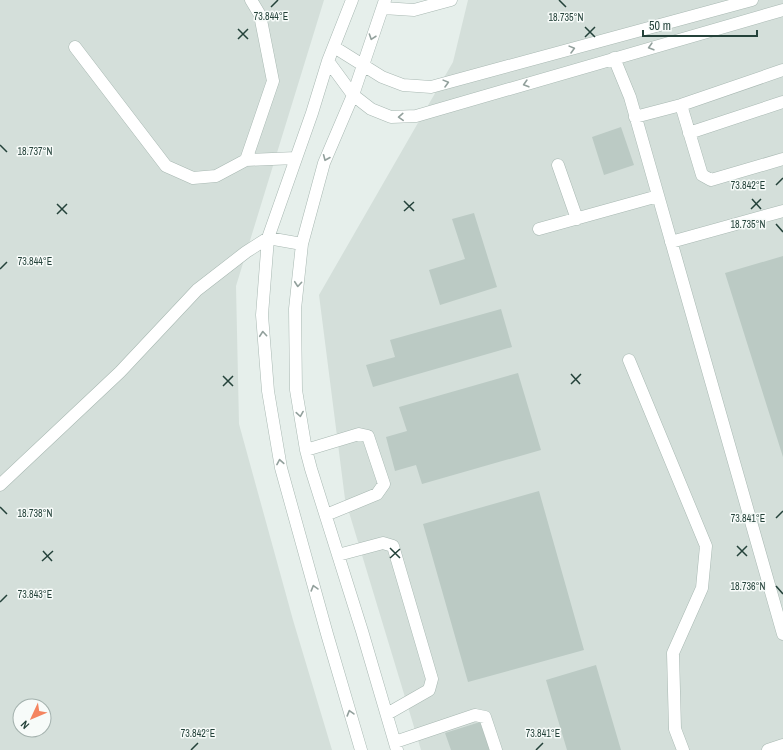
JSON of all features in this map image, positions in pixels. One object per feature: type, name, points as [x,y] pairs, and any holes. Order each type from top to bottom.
[{"type":"street","points":[[246,160],[273,81],[260,15],[251,0]]},
{"type":"street","points":[[352,0],[328,62],[268,238],[262,316],[268,391],[281,468],[361,750]]},
{"type":"street","points":[[451,0],[414,10],[384,4],[353,95],[324,163],[302,244],[295,309],[296,390],[306,450],[396,746],[476,715],[485,717],[496,750]]},
{"type":"street","points":[[334,47],[382,77],[403,85],[431,87],[752,0]]},
{"type":"street","points":[[328,62],[353,95],[371,109],[391,117],[416,116],[783,10]]},
{"type":"street","points":[[76,47],[166,166],[193,178],[216,176],[246,160],[296,158]]},
{"type":"street","points":[[614,58],[630,97],[783,634]]},
{"type":"street","points":[[635,117],[681,104],[783,70]]},
{"type":"street","points":[[689,133],[783,102]]},
{"type":"street","points":[[681,104],[702,175],[711,180],[783,159]]},
{"type":"street","points":[[558,165],[577,219]]},
{"type":"street","points":[[539,229],[658,196]]},
{"type":"street","points":[[671,242],[783,211]]},
{"type":"street","points":[[0,485],[120,372],[197,290],[246,252],[268,238],[302,244]]},
{"type":"street","points":[[630,360],[706,546],[702,588],[673,653],[675,728],[683,750]]},
{"type":"street","points":[[306,450],[359,434],[368,436],[384,484],[377,494],[326,515]]},
{"type":"street","points":[[338,555],[383,543],[393,546],[432,679],[429,690],[387,714]]},
{"type":"street","points":[[768,750],[783,745]]},
{"type":"shaded area","points":[[0,0],[324,0],[236,286],[239,424],[293,620],[332,750],[0,750]]},
{"type":"shaded area","points":[[468,0],[783,0],[783,750],[421,750],[345,499],[319,295],[453,62]]},
{"type":"building","points":[[621,127],[634,165],[604,175],[592,137]]},
{"type":"building","points":[[474,213],[497,287],[440,305],[429,270],[465,259],[452,219]]},
{"type":"building","points":[[783,256],[783,457],[725,273]]},
{"type":"building","points":[[501,309],[512,347],[373,387],[366,365],[395,357],[390,340]]},
{"type":"building","points":[[518,373],[541,450],[422,484],[416,465],[395,471],[386,437],[407,431],[399,407]]},
{"type":"building","points":[[539,491],[584,650],[468,682],[423,524]]},
{"type":"building","points":[[596,665],[621,750],[567,750],[546,680]]},
{"type":"building","points":[[480,722],[490,750],[451,750],[445,733]]}]
